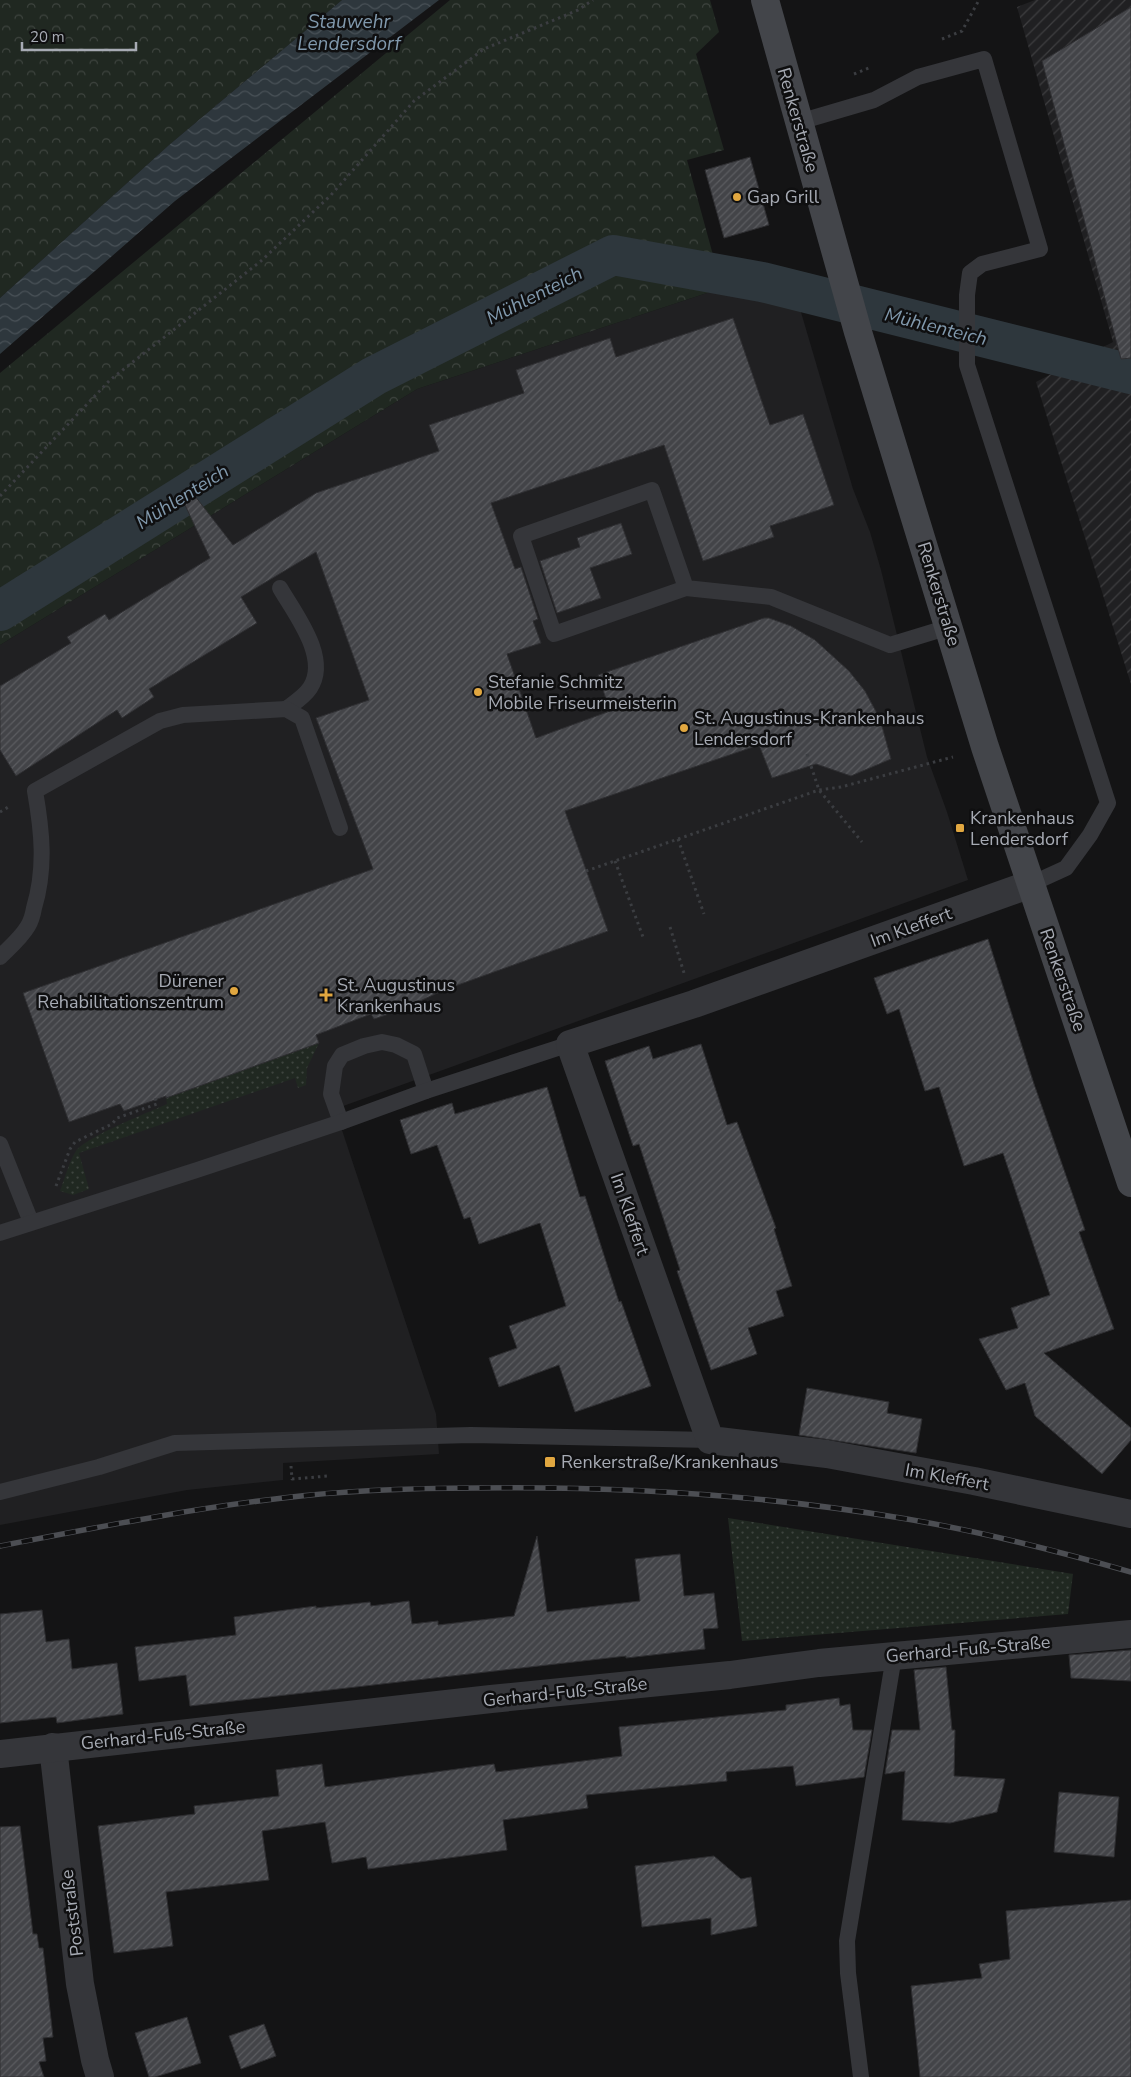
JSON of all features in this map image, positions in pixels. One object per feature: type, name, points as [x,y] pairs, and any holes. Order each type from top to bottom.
[{"type":"street","name":"Renkerstraße","points":[[765,0],[845,287],[1002,803],[1131,1183]]},
{"type":"street","name":"Im Kleffert","points":[[1031,884],[694,1004],[570,1044],[710,1440],[827,1454],[974,1481],[1131,1514]]},
{"type":"street","name":"Gerhard-Fuß-Straße","points":[[0,1754],[491,1699],[730,1675],[819,1663],[1131,1634]]},
{"type":"street","name":"Poststraße","points":[[52,1748],[80,1984],[100,2077]]},
{"type":"lane","points":[[799,122],[874,100],[918,77],[984,59],[1040,249],[982,264],[970,273],[967,295],[967,365],[1108,802],[1090,835],[1066,868],[1031,884]]},
{"type":"lane","points":[[686,588],[652,490],[521,536],[554,634],[686,588],[770,597],[890,645],[949,627]]},
{"type":"lane","points":[[0,957],[20,938],[30,924],[38,897],[43,867],[42,832],[35,791],[160,721],[184,715],[286,708],[310,689],[315,677],[316,658],[310,641],[280,588]]},
{"type":"lane","points":[[286,708],[302,718],[340,828]]},
{"type":"lane","points":[[341,1122],[331,1094],[332,1084],[335,1066],[342,1055],[350,1051],[382,1042],[396,1045],[414,1054],[426,1091]]},
{"type":"lane","points":[[0,1233],[341,1122],[426,1091],[570,1044]]},
{"type":"lane","points":[[0,1144],[25,1224]]},
{"type":"lane","points":[[0,1492],[100,1467],[175,1443],[443,1435],[710,1440]]},
{"type":"lane","points":[[861,2077],[848,1973],[847,1941],[894,1656]]},
{"type":"path","points":[[0,496],[110,380],[261,261],[330,195],[414,101],[484,49],[578,10],[593,0]]},
{"type":"path","points":[[807,754],[819,790],[862,842]]},
{"type":"path","points":[[586,871],[819,790],[841,787],[925,764]]},
{"type":"path","points":[[678,839],[704,914]]},
{"type":"path","points":[[615,861],[643,937]]},
{"type":"path","points":[[670,927],[686,977]]},
{"type":"path","points":[[54,1215],[52,1196],[70,1149],[75,1142],[112,1124],[117,1118],[157,1104],[154,1094]]},
{"type":"path","points":[[316,1477],[328,1476]]},
{"type":"shaded area","points":[[1035,0],[1131,0],[1131,684],[1036,382],[1113,342],[1017,7]]},
{"type":"shaded area","name":"St. Augustinus Krankenhaus","points":[[722,288],[798,302],[853,489],[870,532],[881,570],[927,757],[947,812],[968,880],[335,1109],[436,1414],[439,1454],[283,1463],[283,1480],[187,1490],[0,1525],[0,645],[417,389]]},
{"type":"green space","points":[[0,0],[342,0],[169,145],[0,298]]},
{"type":"green space","points":[[450,0],[710,0],[719,32],[696,54],[724,150],[687,160],[722,288],[417,389],[0,645],[0,373]]},
{"type":"green space","points":[[319,1043],[307,1068],[306,1085],[298,1088],[295,1078],[79,1153],[89,1189],[73,1195],[60,1191],[76,1151],[92,1139],[118,1125],[167,1104],[166,1098]]},
{"type":"green space","points":[[728,1518],[1073,1574],[1068,1614],[742,1641]]},
{"type":"water","name":"Stauwehr Lendersdorf","points":[[342,0],[439,0],[175,201],[0,354],[0,298],[169,145]]},
{"type":"building","points":[[1131,7],[1131,358],[1121,359],[1042,61]]},
{"type":"building","name":"Gap Grill","points":[[750,157],[769,225],[724,238],[705,170]]},
{"type":"building","points":[[733,318],[770,425],[803,414],[834,505],[770,526],[774,537],[703,561],[664,445],[491,503],[515,569],[521,567],[538,619],[533,621],[541,643],[507,654],[536,738],[610,711],[598,675],[764,618],[769,618],[791,626],[815,640],[849,671],[865,691],[880,719],[891,759],[851,776],[816,764],[772,778],[759,745],[565,811],[608,931],[444,990],[398,1011],[374,1019],[371,1014],[316,1035],[319,1043],[166,1098],[166,1096],[124,1111],[120,1104],[69,1122],[23,993],[373,869],[316,718],[369,700],[316,552],[241,597],[257,623],[149,689],[154,697],[122,718],[117,710],[16,776],[0,750],[0,686],[71,643],[67,637],[105,614],[109,620],[210,558],[184,503],[195,496],[233,545],[316,493],[439,451],[429,425],[524,393],[516,370],[610,338],[616,357]]},
{"type":"building","points":[[621,523],[632,554],[590,568],[601,598],[557,613],[540,561],[580,547],[577,538]]},
{"type":"building","points":[[988,939],[1034,1084],[1085,1230],[1079,1232],[1114,1329],[1044,1353],[1131,1428],[1131,1440],[1102,1474],[1035,1416],[1025,1383],[1006,1390],[979,1339],[1018,1328],[1011,1308],[1050,1295],[1003,1153],[964,1166],[939,1087],[925,1091],[899,1009],[887,1014],[874,978]]},
{"type":"building","points":[[701,1044],[727,1125],[737,1122],[776,1228],[774,1229],[792,1286],[776,1291],[784,1316],[748,1328],[757,1354],[711,1370],[677,1271],[680,1270],[639,1144],[633,1146],[605,1061],[649,1046],[653,1059]]},
{"type":"building","points":[[547,1087],[580,1197],[585,1196],[619,1302],[621,1301],[651,1386],[575,1412],[559,1365],[499,1387],[489,1358],[517,1348],[509,1326],[566,1306],[540,1223],[479,1244],[470,1217],[464,1219],[437,1145],[411,1154],[400,1120],[452,1103],[455,1114]]},
{"type":"building","points":[[807,1388],[889,1402],[887,1413],[922,1419],[916,1453],[799,1435]]},
{"type":"building","points":[[537,1536],[547,1612],[640,1601],[635,1559],[680,1554],[684,1596],[714,1593],[718,1628],[703,1629],[705,1649],[626,1658],[626,1656],[190,1706],[186,1675],[139,1681],[135,1647],[236,1635],[234,1617],[316,1606],[316,1608],[370,1602],[371,1606],[409,1601],[412,1624],[438,1621],[438,1625],[514,1616]]},
{"type":"building","points":[[42,1610],[46,1642],[69,1639],[72,1669],[117,1663],[123,1714],[57,1723],[56,1717],[0,1723],[0,1614]]},
{"type":"building","points":[[1131,1650],[1131,1681],[1071,1678],[1069,1655]]},
{"type":"building","points":[[946,1667],[952,1730],[955,1730],[954,1776],[1005,1779],[997,1812],[950,1823],[902,1820],[905,1771],[885,1774],[892,1730],[920,1730],[914,1670]]},
{"type":"building","points":[[839,1698],[840,1706],[850,1704],[853,1730],[872,1730],[864,1777],[796,1786],[793,1766],[726,1772],[727,1781],[586,1795],[588,1808],[503,1820],[507,1850],[368,1869],[366,1857],[332,1863],[325,1822],[262,1831],[269,1880],[166,1892],[173,1946],[114,1953],[98,1826],[195,1814],[194,1806],[279,1796],[276,1770],[322,1764],[325,1787],[494,1764],[496,1772],[622,1756],[619,1727],[786,1710],[786,1705]]},
{"type":"building","points":[[1059,1792],[1119,1797],[1114,1857],[1054,1852]]},
{"type":"building","points":[[20,1826],[33,1934],[37,1934],[39,1948],[43,1948],[53,2037],[43,2038],[46,2061],[39,2062],[44,2077],[0,2077],[0,1827]]},
{"type":"building","points":[[714,1856],[741,1879],[751,1877],[757,1926],[711,1935],[711,1918],[642,1927],[635,1866]]},
{"type":"building","points":[[1131,1900],[1131,2077],[920,2077],[911,1986],[982,1978],[979,1964],[1010,1959],[1006,1911]]},
{"type":"building","points":[[187,2017],[201,2063],[155,2077],[149,2077],[135,2033]]},
{"type":"building","points":[[264,2024],[276,2056],[241,2069],[229,2036]]},
{"type":"waterway","name":"Mühlenteich","points":[[0,611],[374,376],[613,255],[762,282],[1131,374]]},
{"type":"railway","points":[[0,1546],[176,1513],[307,1495],[429,1488],[586,1489],[747,1498],[907,1519],[1048,1549],[1131,1572]]},
{"type":"place","name":"Gap Grill","points":[[737,197]]},
{"type":"place","name":"Stefanie Schmitz Mobile Friseurmeisterin","points":[[478,692]]},
{"type":"place","name":"St. Augustinus-Krankenhaus Lendersdorf","points":[[684,728]]},
{"type":"place","name":"Krankenhaus Lendersdorf","points":[[960,828]]},
{"type":"place","name":"Dürener Rehabilitationszentrum","points":[[234,991]]},
{"type":"place","name":"St. Augustinus Krankenhaus","points":[[326,995]]},
{"type":"place","name":"Renkerstraße/Krankenhaus","points":[[550,1462]]}]
